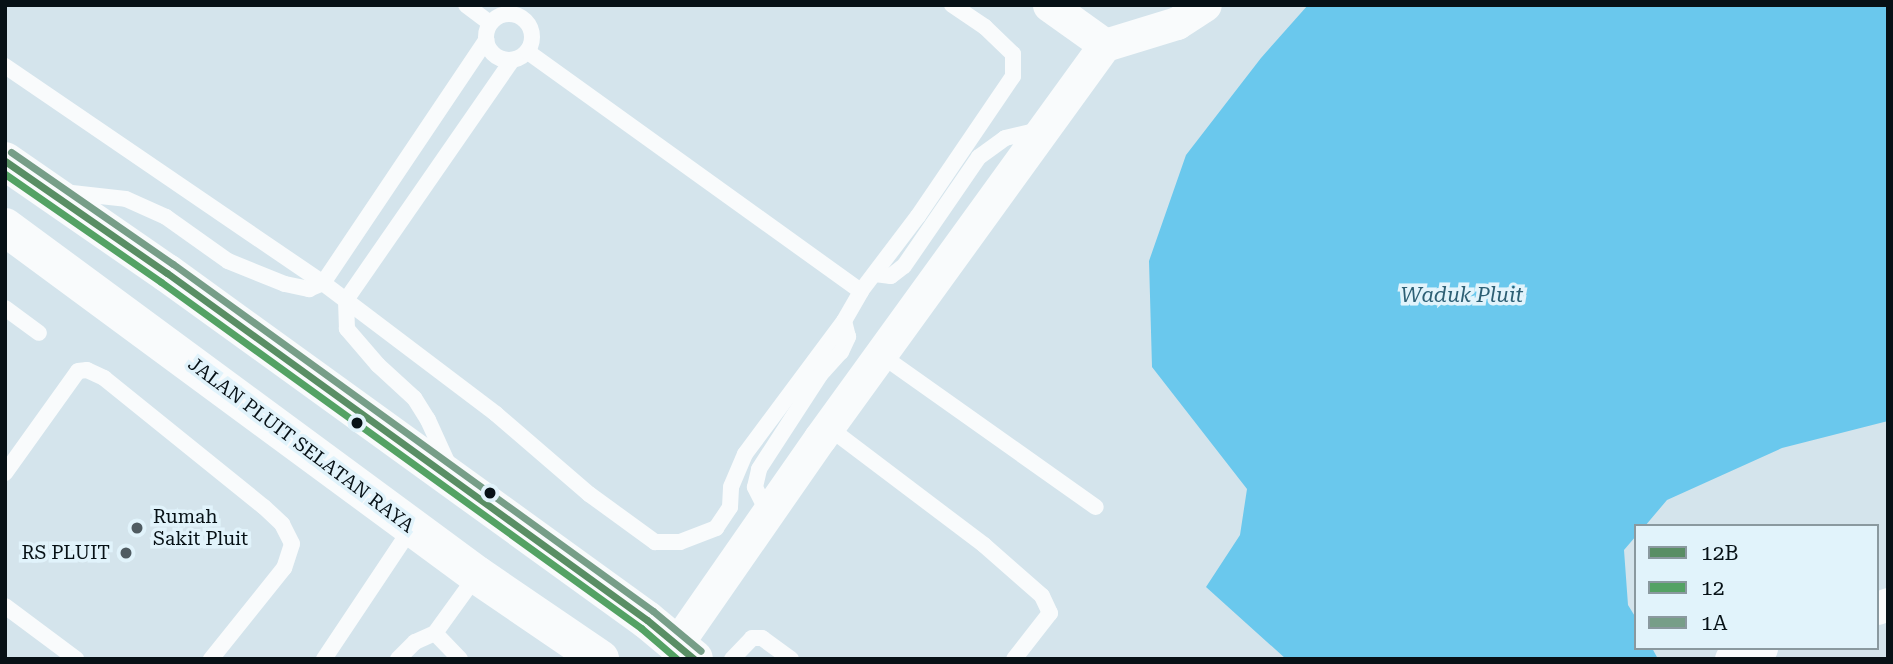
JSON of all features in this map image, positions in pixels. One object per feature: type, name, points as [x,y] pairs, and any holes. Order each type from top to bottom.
[{"type":"highway","points":[[5,161],[233,322],[685,652]]},
{"type":"highway","name":"JALAN PLUIT SELATAN RAYA","points":[[5,227],[201,368],[477,575],[600,659]]},
{"type":"highway","points":[[201,368],[233,322]]},
{"type":"street","points":[[1049,5],[1105,46]]},
{"type":"street","points":[[685,652],[768,513],[1105,46],[1177,23],[1205,5]]},
{"type":"street","points":[[1731,659],[1756,650]]},
{"type":"lane","points":[[466,5],[491,23]]},
{"type":"lane","points":[[5,66],[323,283],[496,414],[589,494],[655,542],[680,542],[716,528],[730,507],[731,487],[745,454],[844,321],[861,291],[972,139],[987,110],[1013,76],[1013,54],[985,27],[952,5]]},
{"type":"lane","points":[[47,191],[93,193],[126,199],[166,217],[228,261],[251,272],[309,289],[323,283],[486,40],[491,23],[500,16],[528,12],[533,34],[528,52],[512,60],[346,300],[347,329],[378,365],[414,398],[428,420],[457,484]]},
{"type":"lane","points":[[486,40],[491,52],[500,59],[512,60]]},
{"type":"lane","points":[[528,52],[861,291]]},
{"type":"lane","points":[[875,274],[891,276],[904,266],[979,157],[1005,138],[1045,129]]},
{"type":"lane","points":[[5,308],[39,333]]},
{"type":"lane","points":[[768,513],[755,487],[760,469],[820,375],[841,352],[848,337],[844,321]]},
{"type":"lane","points":[[881,355],[1097,507]]},
{"type":"lane","points":[[5,473],[78,371],[87,370],[104,378],[264,507],[282,524],[292,544],[284,568],[211,659]]},
{"type":"lane","points":[[828,427],[984,545],[1042,596],[1050,613],[1014,659]]},
{"type":"lane","points":[[324,659],[412,527]]},
{"type":"lane","points":[[398,659],[415,642],[435,633],[477,575]]},
{"type":"lane","points":[[5,606],[76,659]]},
{"type":"lane","points":[[435,633],[460,659]]},
{"type":"lane","points":[[732,659],[752,638],[762,638],[791,659]]},
{"type":"water","name":"Waduk Pluit","points":[[1308,5],[1888,5],[1888,421],[1782,448],[1667,500],[1647,524],[1634,524],[1634,538],[1624,550],[1628,605],[1634,615],[1634,650],[1653,650],[1658,659],[1286,659],[1206,587],[1240,535],[1247,489],[1152,367],[1149,261],[1186,155],[1261,58]]},
{"type":"transit line","name":"1A","points":[[11,152],[173,264],[653,611],[701,651]]},
{"type":"transit line","name":"12B","points":[[5,161],[167,273],[647,620],[694,659]]},
{"type":"transit line","name":"12","points":[[5,174],[161,282],[641,628],[677,659]]},
{"type":"place","name":"Rumah Sakit Pluit","points":[[137,528]]},
{"type":"place","name":"RS PLUIT","points":[[126,553]]}]
